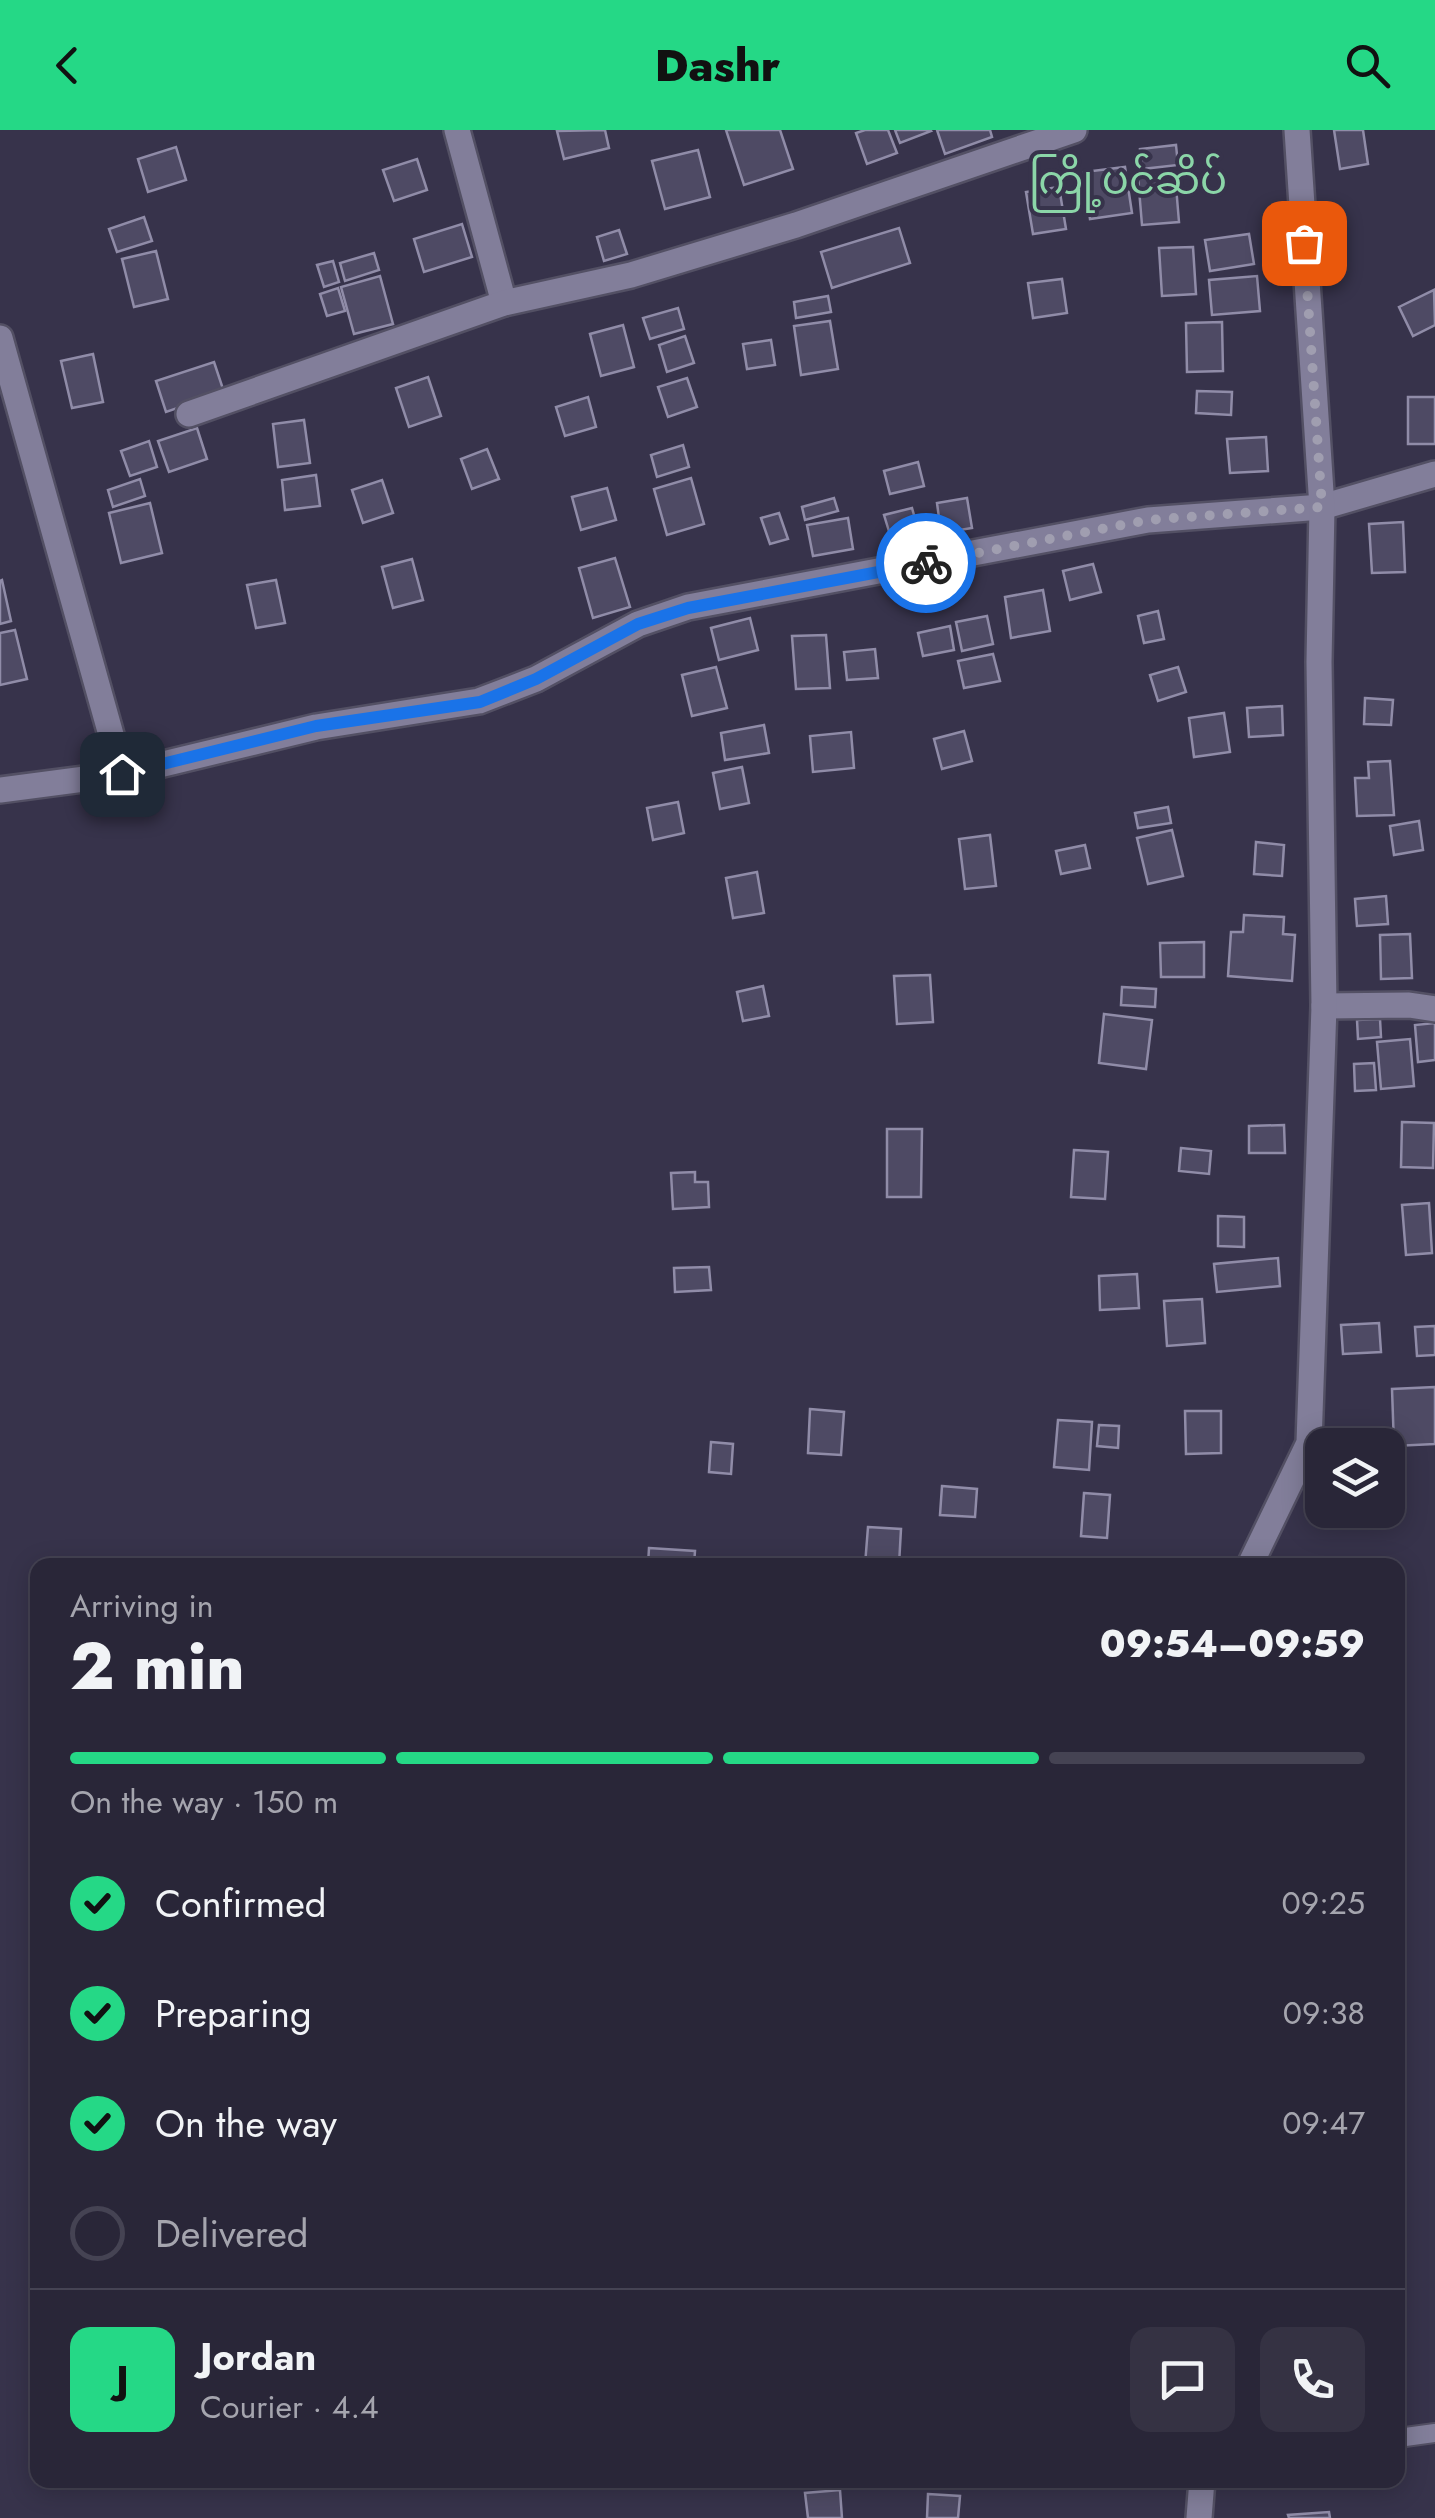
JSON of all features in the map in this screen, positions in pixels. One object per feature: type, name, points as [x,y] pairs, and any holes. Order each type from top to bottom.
[{"type":"street","points":[[457,130],[504,303]]},
{"type":"street","points":[[189,414],[504,303],[631,275],[796,226],[1074,130]]},
{"type":"street","points":[[1253,1558],[1309,1443],[1324,1006],[1318,662],[1322,507],[1297,130]]},
{"type":"street","points":[[0,338],[122,774]]},
{"type":"street","points":[[0,790],[122,774],[316,726],[480,702],[536,679],[638,624],[688,608],[1148,520],[1322,507],[1435,474]]},
{"type":"street","points":[[1324,1006],[1409,1005],[1435,1009]]},
{"type":"street","points":[[1200,2518],[1202,2488]]},
{"type":"lane","points":[[1405,2437],[1435,2433]]},
{"type":"building","points":[[605,130],[609,148],[564,159],[557,131]]},
{"type":"building","points":[[726,130],[780,130],[793,169],[744,185]]},
{"type":"building","points":[[888,130],[897,153],[867,164],[856,133]]},
{"type":"building","points":[[895,130],[930,130],[931,131],[900,143]]},
{"type":"building","points":[[937,130],[990,130],[992,137],[945,154]]},
{"type":"building","points":[[1334,130],[1363,130],[1368,164],[1340,169]]},
{"type":"building","points":[[1176,145],[1178,165],[1142,169],[1140,149]]},
{"type":"building","points":[[176,147],[186,180],[148,192],[138,159]]},
{"type":"building","points":[[698,150],[710,197],[665,209],[652,161]]},
{"type":"building","points":[[417,159],[427,190],[394,201],[383,170]]},
{"type":"building","points":[[1125,167],[1132,213],[1090,219],[1084,172]]},
{"type":"building","points":[[1175,174],[1179,222],[1142,225],[1138,177]]},
{"type":"building","points":[[1059,187],[1066,229],[1033,234],[1026,192]]},
{"type":"building","points":[[144,217],[152,241],[117,252],[109,229]]},
{"type":"building","points":[[462,224],[472,257],[424,272],[414,239]]},
{"type":"building","points":[[899,228],[910,263],[832,288],[821,252]]},
{"type":"building","points":[[619,230],[627,254],[604,261],[597,237]]},
{"type":"building","points":[[1249,234],[1254,264],[1210,271],[1205,240]]},
{"type":"building","points":[[1193,247],[1196,294],[1162,296],[1159,248]]},
{"type":"building","points":[[156,251],[168,299],[134,307],[122,259]]},
{"type":"building","points":[[374,253],[379,270],[345,281],[340,263]]},
{"type":"building","points":[[333,261],[339,282],[324,287],[317,265]]},
{"type":"building","points":[[380,276],[393,324],[354,334],[341,287]]},
{"type":"building","points":[[1257,276],[1260,311],[1212,315],[1209,280]]},
{"type":"building","points":[[1062,279],[1067,313],[1033,318],[1028,283]]},
{"type":"building","points":[[338,288],[345,311],[327,316],[320,294]]},
{"type":"building","points":[[1434,290],[1435,325],[1413,336],[1399,307]]},
{"type":"building","points":[[828,296],[831,312],[796,318],[794,302]]},
{"type":"building","points":[[678,308],[684,329],[650,339],[643,318]]},
{"type":"building","points":[[830,321],[838,369],[801,375],[794,326]]},
{"type":"building","points":[[1222,322],[1223,371],[1187,372],[1186,323]]},
{"type":"building","points":[[623,325],[634,367],[601,376],[590,334]]},
{"type":"building","points":[[685,336],[694,363],[667,372],[659,345]]},
{"type":"building","points":[[771,340],[775,365],[747,369],[743,344]]},
{"type":"building","points":[[93,354],[103,402],[72,408],[61,361]]},
{"type":"building","points":[[214,362],[224,392],[166,412],[156,381]]},
{"type":"building","points":[[428,377],[441,416],[409,427],[396,388]]},
{"type":"building","points":[[687,378],[697,407],[668,417],[658,387]]},
{"type":"building","points":[[1197,391],[1232,392],[1231,415],[1196,413]]},
{"type":"building","points":[[588,397],[596,427],[565,436],[556,407]]},
{"type":"building","points":[[1408,397],[1435,397],[1435,444],[1408,444]]},
{"type":"building","points":[[304,420],[310,463],[278,467],[273,424]]},
{"type":"building","points":[[197,428],[207,459],[169,472],[158,441]]},
{"type":"building","points":[[1266,437],[1268,471],[1230,473],[1227,439]]},
{"type":"building","points":[[149,441],[157,467],[130,476],[121,451]]},
{"type":"building","points":[[683,445],[689,467],[657,477],[651,455]]},
{"type":"building","points":[[487,449],[499,479],[472,489],[461,459]]},
{"type":"building","points":[[918,462],[924,486],[890,494],[884,471]]},
{"type":"building","points":[[316,475],[320,506],[285,510],[282,480]]},
{"type":"building","points":[[691,478],[704,524],[667,535],[654,489]]},
{"type":"building","points":[[140,479],[145,496],[113,507],[108,490]]},
{"type":"building","points":[[382,480],[393,513],[363,523],[352,490]]},
{"type":"building","points":[[607,488],[616,520],[581,530],[572,497]]},
{"type":"building","points":[[834,498],[838,511],[805,520],[802,507]]},
{"type":"building","points":[[967,498],[972,528],[941,533],[937,503]]},
{"type":"building","points":[[150,503],[162,553],[121,563],[109,513]]},
{"type":"building","points":[[912,508],[919,533],[892,541],[884,515]]},
{"type":"building","points":[[779,513],[788,539],[770,544],[761,518]]},
{"type":"building","points":[[848,518],[853,549],[813,556],[807,525]]},
{"type":"building","points":[[1403,522],[1405,572],[1372,573],[1369,524]]},
{"type":"building","points":[[615,558],[630,607],[593,618],[579,568]]},
{"type":"building","points":[[412,559],[423,600],[393,608],[382,567]]},
{"type":"building","points":[[1093,564],[1101,592],[1070,600],[1063,571]]},
{"type":"building","points":[[276,580],[285,623],[256,628],[247,585]]},
{"type":"building","points":[[0,581],[11,621],[0,624]]},
{"type":"building","points":[[1043,590],[1050,631],[1011,638],[1005,597]]},
{"type":"building","points":[[1158,611],[1164,639],[1144,643],[1138,616]]},
{"type":"building","points":[[987,616],[993,644],[962,651],[956,622]]},
{"type":"building","points":[[750,618],[758,650],[719,660],[711,628]]},
{"type":"building","points":[[950,626],[954,650],[923,656],[918,633]]},
{"type":"building","points":[[15,630],[27,679],[0,685],[0,633]]},
{"type":"building","points":[[826,635],[830,688],[796,689],[792,636]]},
{"type":"building","points":[[875,649],[878,678],[847,680],[844,652]]},
{"type":"building","points":[[993,654],[1000,681],[964,688],[958,661]]},
{"type":"building","points":[[716,667],[727,708],[692,716],[682,675]]},
{"type":"building","points":[[1178,667],[1186,692],[1158,701],[1150,675]]},
{"type":"building","points":[[1365,698],[1393,700],[1391,725],[1364,724]]},
{"type":"building","points":[[1282,706],[1283,735],[1249,737],[1247,708]]},
{"type":"building","points":[[1224,713],[1230,752],[1194,757],[1189,718]]},
{"type":"building","points":[[764,725],[769,753],[725,760],[721,733]]},
{"type":"building","points":[[964,731],[972,761],[942,769],[934,739]]},
{"type":"building","points":[[851,732],[854,768],[813,772],[810,736]]},
{"type":"building","points":[[1390,761],[1394,815],[1357,816],[1355,778],[1369,778],[1368,762]]},
{"type":"building","points":[[742,767],[749,803],[720,809],[713,773]]},
{"type":"building","points":[[678,802],[684,833],[653,840],[647,808]]},
{"type":"building","points":[[1168,807],[1171,823],[1138,828],[1135,813]]},
{"type":"building","points":[[1419,821],[1423,850],[1394,855],[1390,826]]},
{"type":"building","points":[[1172,830],[1183,876],[1148,884],[1137,838]]},
{"type":"building","points":[[990,835],[996,886],[965,889],[959,839]]},
{"type":"building","points":[[1256,842],[1284,845],[1282,876],[1254,874]]},
{"type":"building","points":[[1085,845],[1090,868],[1061,874],[1056,851]]},
{"type":"building","points":[[757,872],[764,913],[733,918],[726,878]]},
{"type":"building","points":[[1386,896],[1388,924],[1357,926],[1355,899]]},
{"type":"building","points":[[1244,915],[1284,917],[1283,934],[1295,935],[1292,981],[1228,976],[1231,932],[1243,932]]},
{"type":"building","points":[[1410,934],[1412,978],[1381,979],[1380,935]]},
{"type":"building","points":[[1204,942],[1204,977],[1161,977],[1160,943]]},
{"type":"building","points":[[930,975],[933,1022],[897,1024],[894,976]]},
{"type":"building","points":[[763,986],[769,1016],[743,1021],[737,992]]},
{"type":"building","points":[[1122,987],[1156,989],[1155,1007],[1121,1005]]},
{"type":"building","points":[[1104,1014],[1152,1020],[1146,1069],[1099,1063]]},
{"type":"building","points":[[1380,1019],[1381,1037],[1358,1039],[1357,1020]]},
{"type":"building","points":[[1435,1023],[1435,1060],[1418,1062],[1415,1025]]},
{"type":"building","points":[[1410,1039],[1414,1086],[1381,1089],[1377,1042]]},
{"type":"building","points":[[1374,1063],[1376,1090],[1355,1091],[1354,1064]]},
{"type":"building","points":[[1402,1122],[1434,1123],[1433,1168],[1401,1167]]},
{"type":"building","points":[[1284,1125],[1285,1153],[1249,1153],[1249,1126]]},
{"type":"building","points":[[887,1129],[922,1129],[921,1197],[887,1197]]},
{"type":"building","points":[[1181,1148],[1211,1151],[1209,1174],[1179,1171]]},
{"type":"building","points":[[1074,1150],[1108,1152],[1105,1199],[1071,1197]]},
{"type":"building","points":[[695,1172],[695,1182],[708,1182],[709,1207],[673,1209],[671,1173]]},
{"type":"building","points":[[1429,1203],[1432,1253],[1406,1255],[1402,1205]]},
{"type":"building","points":[[1218,1216],[1244,1217],[1244,1247],[1218,1246]]},
{"type":"building","points":[[1278,1258],[1280,1286],[1217,1292],[1214,1264]]},
{"type":"building","points":[[709,1267],[711,1290],[675,1292],[674,1268]]},
{"type":"building","points":[[1137,1274],[1139,1308],[1100,1310],[1099,1276]]},
{"type":"building","points":[[1202,1299],[1205,1343],[1167,1346],[1164,1301]]},
{"type":"building","points":[[1379,1323],[1381,1352],[1343,1354],[1341,1325]]},
{"type":"building","points":[[1435,1326],[1435,1355],[1417,1356],[1415,1327]]},
{"type":"building","points":[[1435,1387],[1435,1444],[1405,1445],[1405,1428],[1393,1428],[1392,1389]]},
{"type":"building","points":[[810,1409],[844,1412],[841,1455],[808,1453]]},
{"type":"building","points":[[1185,1411],[1221,1411],[1221,1453],[1186,1454]]},
{"type":"building","points":[[1058,1420],[1092,1422],[1089,1470],[1054,1467]]},
{"type":"building","points":[[1099,1425],[1119,1426],[1118,1448],[1097,1446]]},
{"type":"building","points":[[711,1442],[733,1444],[731,1474],[709,1472]]},
{"type":"building","points":[[942,1486],[977,1489],[975,1517],[940,1515]]},
{"type":"building","points":[[1084,1493],[1110,1495],[1107,1538],[1081,1536]]},
{"type":"building","points":[[868,1527],[901,1529],[899,1558],[866,1558]]},
{"type":"building","points":[[649,1548],[695,1551],[694,1558],[648,1558]]},
{"type":"building","points":[[840,2490],[842,2518],[808,2518],[805,2493]]},
{"type":"building","points":[[928,2494],[960,2496],[958,2518],[927,2518]]},
{"type":"building","points":[[1329,2512],[1330,2518],[1288,2515]]},
{"type":"way so far","points":[[926,563],[1148,520],[1322,507],[1304,243]]},
{"type":"district","name":"ကြို့ပင်ဆိပ်","points":[[1128,180]]},
{"type":"route","points":[[122,774],[316,726],[480,702],[536,679],[638,624],[688,608],[926,563]]}]
